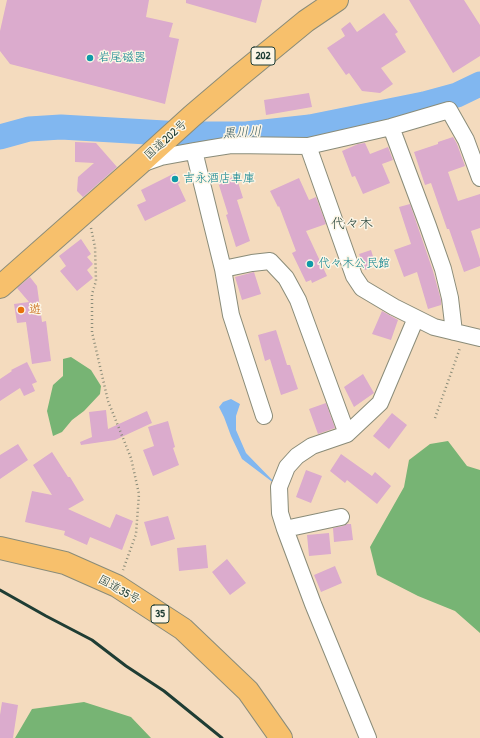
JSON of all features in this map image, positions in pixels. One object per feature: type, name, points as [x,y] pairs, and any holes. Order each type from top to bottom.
[{"type":"highway","name":"国道202号","points":[[0,287],[192,116],[306,21],[337,0]]},
{"type":"highway","name":"国道35号","points":[[0,548],[65,563],[117,586],[183,629],[248,691],[281,738]]},
{"type":"street","points":[[138,165],[161,157],[231,145],[308,146],[391,127],[449,110],[466,140],[480,178]]},
{"type":"street","points":[[391,127],[443,269],[458,338]]},
{"type":"street","points":[[308,146],[354,276],[362,288],[394,307],[458,338],[480,338]]},
{"type":"street","points":[[194,151],[222,269],[231,315],[264,416]]},
{"type":"street","points":[[222,269],[270,261],[286,278],[298,300],[347,434]]},
{"type":"street","points":[[368,738],[313,604],[285,529],[280,512],[279,487],[287,467],[297,456],[312,446],[347,434],[380,403],[416,318]]},
{"type":"street","points":[[285,529],[341,517]]},
{"type":"path","points":[[87,210],[95,247],[96,281],[92,294],[92,332],[108,402],[131,458],[139,494],[136,534],[117,586]]},
{"type":"path","points":[[435,418],[458,338]]},
{"type":"green space","points":[[71,357],[91,370],[101,386],[100,394],[84,411],[72,420],[62,432],[53,436],[47,411],[53,385],[63,376],[63,359]]},
{"type":"green space","points":[[448,441],[467,466],[480,470],[480,633],[455,611],[418,596],[377,575],[370,547],[404,487],[409,460],[430,444]]},
{"type":"green space","points":[[84,702],[131,717],[151,738],[15,738],[32,709]]},
{"type":"water","points":[[231,399],[240,404],[236,416],[236,430],[246,453],[279,487],[242,459],[219,407],[223,402]]},
{"type":"building","name":"岩尾磁器","points":[[7,0],[149,0],[146,17],[173,23],[169,37],[179,39],[165,104],[10,64],[0,51],[0,31]]},
{"type":"building","points":[[186,0],[262,0],[256,23],[186,3]]},
{"type":"building","points":[[409,0],[464,0],[480,25],[480,56],[453,73]]},
{"type":"building","points":[[384,13],[398,32],[395,34],[406,52],[381,68],[393,84],[380,93],[362,91],[349,73],[346,75],[327,48],[345,36],[341,29],[350,22],[357,32]]},
{"type":"building","points":[[309,93],[312,107],[266,115],[264,100]]},
{"type":"building","points":[[453,137],[465,166],[448,172],[458,201],[480,194],[480,228],[471,231],[480,259],[480,266],[464,272],[431,183],[425,185],[414,152]]},
{"type":"building","points":[[75,142],[96,143],[117,167],[83,197],[77,191],[78,177],[94,163],[75,162]]},
{"type":"building","points":[[365,143],[370,154],[388,147],[393,160],[382,164],[390,183],[363,194],[355,176],[352,177],[342,151],[358,144]]},
{"type":"building","points":[[175,173],[180,183],[178,184],[186,201],[145,221],[137,205],[146,201],[141,190]]},
{"type":"building","points":[[236,176],[243,198],[237,200],[250,241],[236,247],[218,182]]},
{"type":"building","points":[[299,178],[309,200],[316,197],[326,224],[306,231],[327,276],[312,283],[311,280],[306,282],[292,253],[296,251],[279,206],[278,207],[270,191]]},
{"type":"building","points":[[410,204],[433,271],[441,300],[441,305],[428,309],[417,272],[404,277],[394,250],[411,244],[399,207]]},
{"type":"building","points":[[81,239],[91,254],[87,257],[93,264],[87,270],[93,278],[77,291],[60,271],[66,266],[59,256]]},
{"type":"building","points":[[371,250],[376,266],[365,270],[359,254]]},
{"type":"building","points":[[254,272],[261,294],[242,300],[235,277]]},
{"type":"building","points":[[30,277],[37,286],[42,322],[46,321],[51,361],[32,364],[26,322],[17,323],[14,304],[29,302],[17,288]]},
{"type":"building","points":[[382,311],[398,320],[391,340],[372,334]]},
{"type":"building","points":[[276,330],[287,365],[290,365],[298,389],[281,395],[270,359],[265,361],[258,335]]},
{"type":"building","points":[[27,362],[37,382],[32,384],[35,391],[24,396],[20,388],[0,401],[0,379],[12,371],[11,370]]},
{"type":"building","points":[[363,374],[374,393],[354,407],[344,387]]},
{"type":"building","points":[[326,403],[335,428],[318,434],[309,409]]},
{"type":"building","points":[[106,410],[108,429],[147,411],[152,423],[115,440],[81,445],[80,442],[92,437],[89,412]]},
{"type":"building","points":[[392,413],[407,425],[389,449],[373,436]]},
{"type":"building","points":[[168,421],[175,447],[173,448],[179,465],[153,476],[143,450],[154,446],[148,427]]},
{"type":"building","points":[[18,444],[28,460],[0,479],[0,455]]},
{"type":"building","points":[[52,452],[84,500],[68,509],[110,528],[116,514],[133,521],[122,550],[90,537],[87,545],[64,535],[65,531],[25,522],[32,491],[52,495],[33,465]]},
{"type":"building","points":[[341,454],[372,476],[375,472],[391,486],[377,504],[347,480],[345,483],[330,471]]},
{"type":"building","points":[[306,470],[322,476],[311,503],[296,497]]},
{"type":"building","points":[[168,516],[175,539],[151,546],[144,522]]},
{"type":"building","points":[[351,524],[353,540],[334,542],[333,528]]},
{"type":"building","points":[[329,533],[331,554],[309,556],[307,535]]},
{"type":"building","points":[[206,545],[208,568],[179,571],[177,548]]},
{"type":"building","points":[[227,559],[246,583],[230,595],[212,572]]},
{"type":"building","points":[[335,566],[342,583],[321,592],[314,575]]},
{"type":"building","points":[[2,702],[18,705],[13,738],[0,738],[0,715]]},
{"type":"waterway","name":"黒川川","points":[[0,137],[29,129],[61,127],[182,134],[246,134],[310,127],[424,104],[457,95],[480,84]]},
{"type":"railway","points":[[0,590],[92,640],[126,666],[164,691],[222,738]]},
{"type":"place","name":"岩尾磁器","points":[[90,58]]},
{"type":"place","name":"吉永酒店車庫","points":[[175,179]]},
{"type":"place","name":"代々木公民館","points":[[310,264]]},
{"type":"place","name":"遊","points":[[21,310]]},
{"type":"district","name":"代々木","points":[[352,224]]}]
